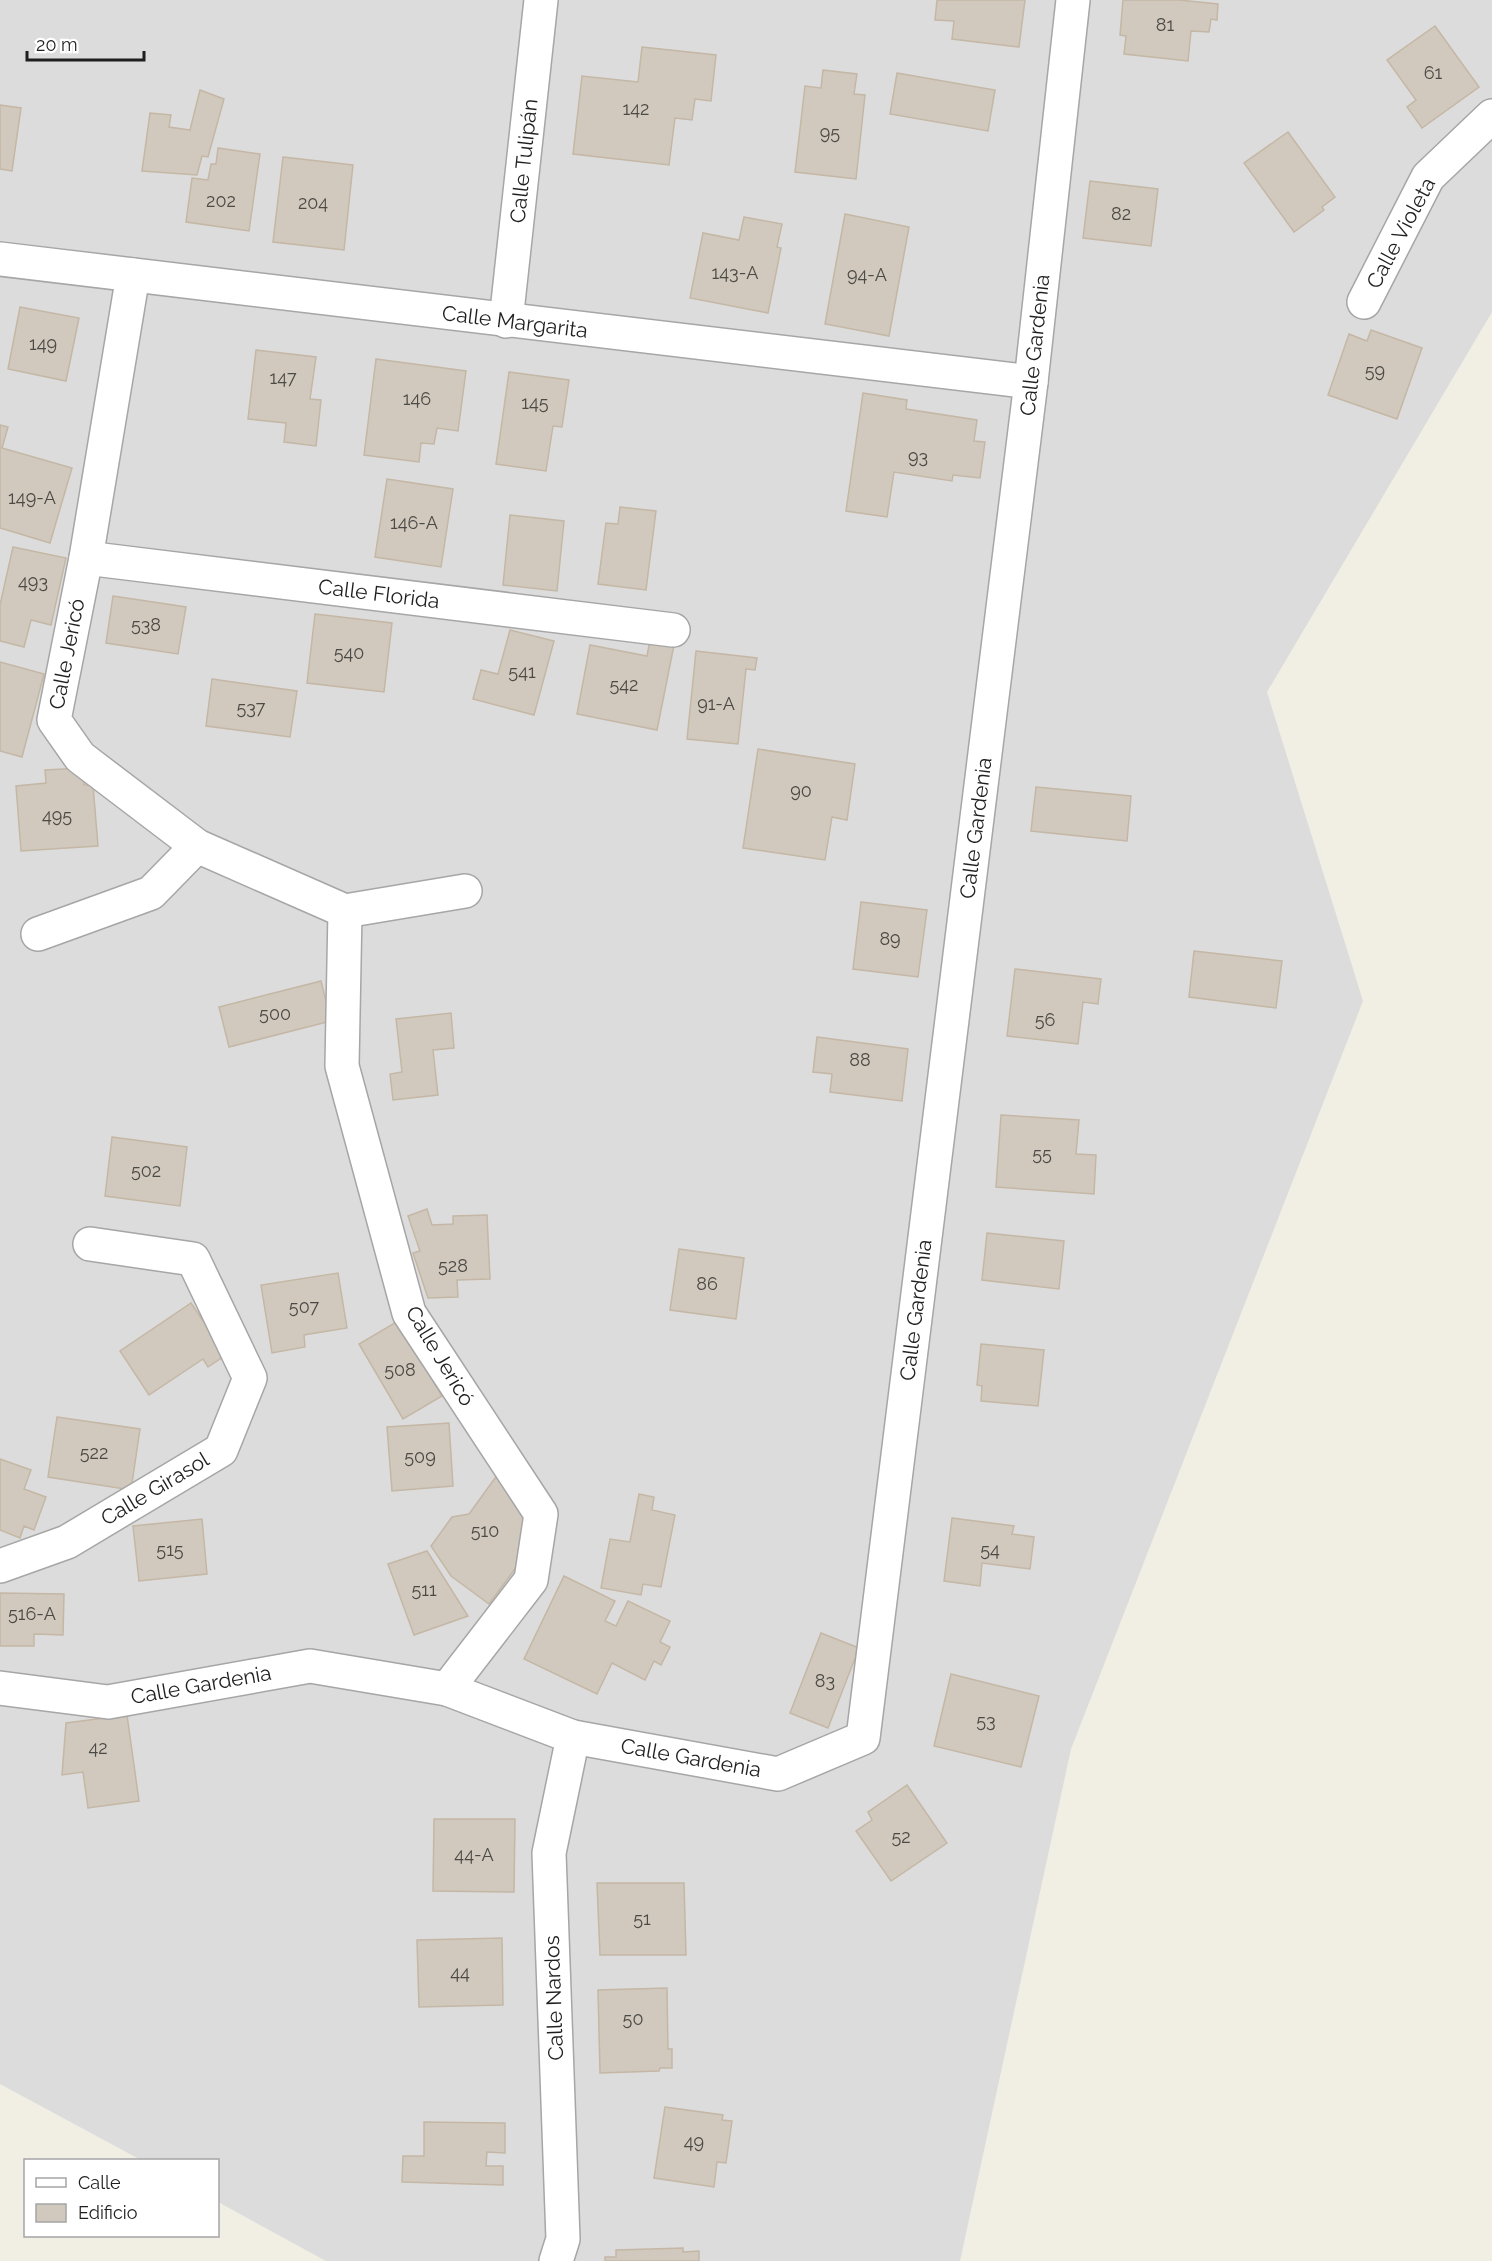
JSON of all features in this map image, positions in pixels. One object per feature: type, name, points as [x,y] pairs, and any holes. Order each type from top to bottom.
[{"type":"street","name":"Calle Tulipán","points":[[506,321],[541,0]]},
{"type":"street","name":"Calle Gardenia","points":[[0,1689],[108,1702],[310,1666],[447,1689],[573,1737],[778,1773],[863,1738],[1031,382],[1073,0]]},
{"type":"street","name":"Calle Violeta","points":[[1364,302],[1428,177],[1492,116]]},
{"type":"street","name":"Calle Margarita","points":[[0,259],[1031,382]]},
{"type":"street","name":"Calle Jericó","points":[[133,275],[86,558],[54,720],[80,757],[197,846],[345,911],[342,1066],[409,1313],[540,1514],[531,1580],[447,1689]]},
{"type":"street","name":"Calle Florida","points":[[86,558],[673,630]]},
{"type":"street","points":[[38,934],[151,893],[197,846]]},
{"type":"street","points":[[345,911],[465,891]]},
{"type":"street","name":"Calle Girasol","points":[[0,1566],[67,1542],[221,1450],[250,1378],[193,1259],[90,1244]]},
{"type":"street","name":"Calle Nardos","points":[[556,2261],[563,2239],[549,1853],[573,1737]]},
{"type":"shaded area","points":[[0,0],[1492,0],[1492,312],[1267,692],[1363,1001],[1071,1749],[960,2261],[326,2261],[219,2203],[219,2159],[139,2159],[0,2084]]},
{"type":"building","points":[[937,0],[1025,0],[1019,47],[952,39],[954,21],[935,20]]},
{"type":"building","points":[[1123,0],[1179,0],[1218,4],[1217,20],[1211,19],[1209,32],[1191,31],[1188,61],[1124,54],[1126,36],[1120,35]]},
{"type":"building","points":[[1435,26],[1479,87],[1422,128],[1407,107],[1416,100],[1387,60]]},
{"type":"building","points":[[642,47],[716,55],[711,101],[695,99],[692,120],[675,118],[669,165],[573,154],[582,76],[638,82]]},
{"type":"building","points":[[823,70],[857,74],[854,94],[865,95],[856,179],[795,172],[805,86],[821,88]]},
{"type":"building","points":[[897,73],[995,90],[988,131],[890,114]]},
{"type":"building","points":[[200,90],[224,99],[208,157],[202,156],[197,175],[142,171],[150,113],[171,115],[169,127],[190,130]]},
{"type":"building","points":[[0,105],[21,108],[12,171],[0,169]]},
{"type":"building","points":[[1288,132],[1335,197],[1322,207],[1324,210],[1294,232],[1244,163]]},
{"type":"building","points":[[218,148],[260,154],[249,231],[186,222],[192,178],[208,180],[211,164],[216,164]]},
{"type":"building","points":[[283,157],[353,165],[344,250],[273,242]]},
{"type":"building","points":[[1090,181],[1158,189],[1151,246],[1083,238]]},
{"type":"building","points":[[845,214],[909,227],[889,336],[825,324]]},
{"type":"building","points":[[744,217],[782,224],[777,247],[781,248],[768,313],[690,298],[703,233],[739,240]]},
{"type":"building","points":[[20,307],[79,318],[66,381],[8,369]]},
{"type":"building","points":[[1371,330],[1422,348],[1397,419],[1328,395],[1349,334],[1367,341]]},
{"type":"building","points":[[256,350],[316,357],[310,399],[321,400],[316,446],[284,442],[286,423],[248,419]]},
{"type":"building","points":[[376,359],[466,371],[458,431],[437,428],[434,444],[421,443],[419,462],[364,455]]},
{"type":"building","points":[[509,372],[569,380],[562,427],[553,426],[546,471],[496,464]]},
{"type":"building","points":[[863,393],[907,400],[906,409],[977,420],[974,441],[985,442],[980,478],[953,475],[952,481],[894,472],[887,517],[846,511]]},
{"type":"building","points":[[0,425],[8,427],[2,448],[72,468],[50,543],[0,528]]},
{"type":"building","points":[[387,479],[453,489],[441,567],[375,557]]},
{"type":"building","points":[[620,507],[656,511],[646,590],[598,584],[606,523],[618,524]]},
{"type":"building","points":[[510,515],[564,521],[557,591],[503,585]]},
{"type":"building","points":[[13,547],[66,558],[51,625],[31,620],[24,647],[0,641],[0,605]]},
{"type":"building","points":[[113,596],[186,607],[178,654],[106,643]]},
{"type":"building","points":[[315,614],[392,623],[384,692],[307,683]]},
{"type":"building","points":[[510,630],[554,641],[534,715],[473,699],[481,670],[498,674]]},
{"type":"building","points":[[650,640],[674,645],[657,730],[577,714],[590,645],[647,656]]},
{"type":"building","points":[[696,651],[757,658],[755,670],[746,669],[738,744],[687,739]]},
{"type":"building","points":[[0,662],[44,674],[22,757],[0,751]]},
{"type":"building","points":[[212,679],[297,691],[290,737],[206,726]]},
{"type":"building","points":[[758,749],[855,764],[847,820],[832,817],[825,860],[743,848]]},
{"type":"building","points":[[83,768],[84,785],[93,785],[98,846],[21,851],[16,786],[46,783],[45,770]]},
{"type":"building","points":[[1036,787],[1131,796],[1127,841],[1031,831]]},
{"type":"building","points":[[861,902],[927,910],[918,977],[853,969]]},
{"type":"building","points":[[1194,951],[1282,961],[1276,1008],[1189,997]]},
{"type":"building","points":[[1015,969],[1101,979],[1098,1004],[1083,1002],[1078,1044],[1007,1036]]},
{"type":"building","points":[[321,981],[331,1021],[229,1047],[219,1007]]},
{"type":"building","points":[[451,1013],[454,1048],[433,1050],[438,1095],[393,1100],[390,1074],[402,1072],[396,1019]]},
{"type":"building","points":[[817,1037],[908,1049],[902,1101],[830,1092],[832,1074],[813,1072]]},
{"type":"building","points":[[1001,1115],[1079,1120],[1076,1154],[1096,1155],[1094,1194],[996,1187]]},
{"type":"building","points":[[112,1137],[187,1147],[180,1206],[105,1196]]},
{"type":"building","points":[[427,1209],[432,1225],[453,1224],[453,1216],[487,1215],[490,1279],[457,1280],[458,1297],[428,1298],[413,1253],[420,1251],[408,1216]]},
{"type":"building","points":[[987,1233],[1064,1241],[1059,1289],[982,1280]]},
{"type":"building","points":[[679,1249],[744,1258],[736,1319],[670,1310]]},
{"type":"building","points":[[338,1273],[347,1328],[304,1335],[305,1347],[272,1353],[261,1285]]},
{"type":"building","points":[[191,1303],[226,1355],[208,1367],[203,1359],[149,1395],[120,1351]]},
{"type":"building","points":[[398,1321],[442,1396],[403,1419],[359,1344]]},
{"type":"building","points":[[981,1344],[1044,1350],[1038,1406],[981,1401],[982,1386],[977,1385]]},
{"type":"building","points":[[57,1417],[140,1429],[131,1490],[48,1477]]},
{"type":"building","points":[[449,1423],[453,1486],[392,1491],[387,1427]]},
{"type":"building","points":[[0,1459],[31,1470],[24,1489],[46,1497],[34,1530],[24,1526],[20,1538],[0,1530]]},
{"type":"building","points":[[498,1474],[525,1507],[532,1546],[489,1604],[451,1576],[431,1546],[452,1517],[469,1514]]},
{"type":"building","points":[[639,1494],[654,1497],[652,1510],[675,1515],[661,1587],[643,1584],[641,1595],[601,1588],[610,1539],[630,1542]]},
{"type":"building","points":[[952,1518],[1014,1526],[1012,1534],[1034,1537],[1030,1569],[982,1563],[980,1586],[944,1581]]},
{"type":"building","points":[[202,1519],[207,1574],[139,1581],[133,1526]]},
{"type":"building","points":[[427,1551],[468,1616],[414,1635],[388,1564]]},
{"type":"building","points":[[564,1576],[615,1601],[605,1621],[616,1626],[628,1601],[670,1621],[660,1642],[670,1647],[661,1665],[654,1661],[645,1680],[612,1663],[597,1694],[524,1659]]},
{"type":"building","points":[[0,1593],[64,1594],[63,1635],[34,1634],[34,1646],[0,1646]]},
{"type":"building","points":[[821,1633],[859,1648],[828,1728],[790,1713]]},
{"type":"building","points":[[951,1674],[1039,1696],[1021,1767],[934,1746]]},
{"type":"building","points":[[127,1715],[139,1801],[88,1808],[83,1772],[62,1775],[66,1723]]},
{"type":"building","points":[[907,1785],[947,1843],[891,1881],[856,1831],[872,1820],[868,1812]]},
{"type":"building","points":[[434,1819],[515,1819],[514,1892],[433,1891]]},
{"type":"building","points":[[597,1883],[684,1883],[686,1955],[600,1955]]},
{"type":"building","points":[[502,1938],[503,2005],[419,2007],[417,1940]]},
{"type":"building","points":[[667,1988],[668,2049],[672,2049],[672,2068],[660,2068],[659,2071],[600,2073],[598,1990]]},
{"type":"building","points":[[665,2107],[723,2115],[722,2120],[732,2121],[726,2163],[717,2162],[714,2187],[654,2178]]},
{"type":"building","points":[[424,2122],[505,2123],[505,2153],[487,2152],[486,2166],[503,2166],[503,2185],[402,2182],[403,2156],[424,2156]]},
{"type":"building","points":[[683,2248],[683,2252],[699,2251],[699,2261],[605,2261],[605,2257],[616,2257],[616,2250]]}]
